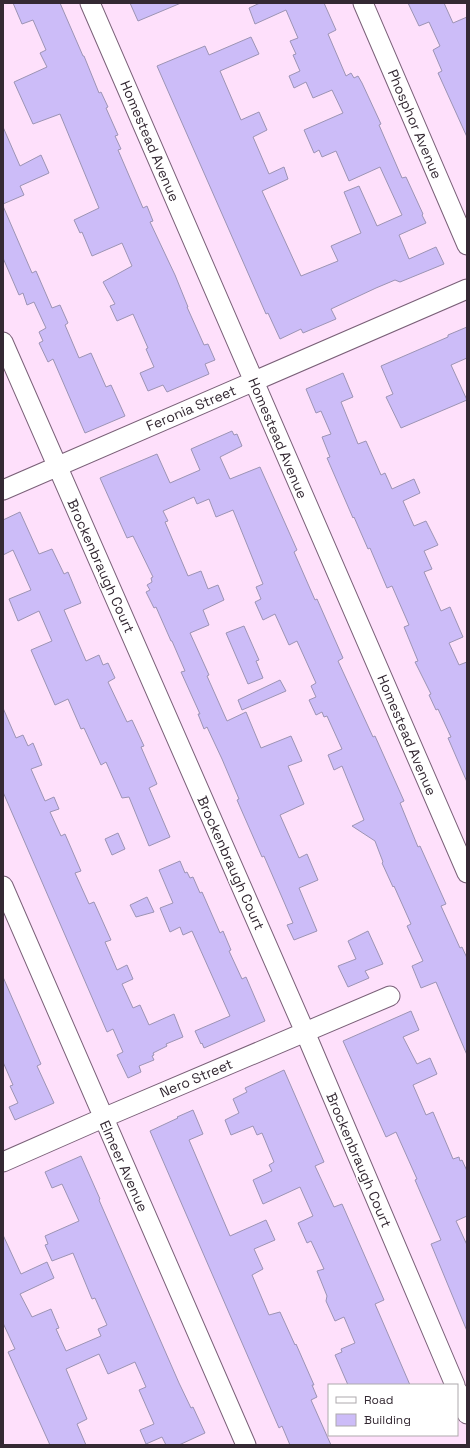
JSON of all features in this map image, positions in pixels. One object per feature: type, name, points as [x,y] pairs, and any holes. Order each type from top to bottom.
[{"type":"street","name":"Homestead Avenue","points":[[90,3],[467,873]]},
{"type":"street","name":"Phosphor Avenue","points":[[363,3],[467,245]]},
{"type":"street","name":"Feronia Street","points":[[3,490],[467,289]]},
{"type":"street","name":"Brockenbraugh Court","points":[[3,342],[305,1032],[455,1384]]},
{"type":"street","name":"Elmeer Avenue","points":[[3,886],[246,1445]]},
{"type":"street","name":"Nero Street","points":[[3,1162],[390,996]]},
{"type":"street","points":[[458,1392],[467,1414]]},
{"type":"building","points":[[13,3],[60,3],[99,93],[101,92],[108,107],[106,108],[118,135],[115,136],[121,149],[118,150],[143,208],[147,206],[153,221],[150,222],[175,275],[187,307],[204,345],[208,344],[215,360],[205,364],[209,374],[167,392],[163,385],[148,391],[140,373],[154,367],[146,349],[148,348],[133,314],[117,321],[110,306],[115,304],[103,282],[132,266],[122,243],[92,256],[82,232],[80,233],[74,220],[99,208],[60,114],[33,124],[14,82],[47,67],[40,53],[46,50],[33,20],[22,24]]},
{"type":"building","points":[[130,3],[181,3],[138,21]]},
{"type":"building","points":[[260,3],[324,3],[336,30],[328,34],[346,76],[351,73],[354,78],[358,76],[362,83],[381,124],[379,125],[402,178],[406,177],[426,223],[399,235],[409,259],[436,247],[444,264],[400,282],[395,280],[376,288],[331,309],[336,319],[303,333],[301,329],[280,339],[268,313],[266,314],[157,66],[205,46],[209,55],[251,37],[259,54],[220,71],[241,120],[259,112],[267,130],[253,137],[269,174],[284,167],[288,179],[262,191],[301,276],[338,261],[331,246],[361,233],[344,192],[359,186],[377,226],[402,215],[380,167],[349,181],[336,151],[322,157],[319,150],[314,153],[304,130],[343,113],[332,90],[313,98],[306,82],[294,88],[289,76],[300,71],[293,55],[296,54],[290,41],[298,38],[286,10],[255,24],[249,8]]},
{"type":"building","points":[[408,3],[444,3],[453,23],[467,17],[467,137],[438,73],[442,71],[433,50],[440,46],[429,22],[419,26]]},
{"type":"building","points":[[3,127],[20,166],[41,155],[49,173],[20,186],[24,195],[3,204]]},
{"type":"building","points":[[3,206],[32,273],[36,271],[52,308],[60,305],[68,323],[65,325],[79,358],[91,353],[106,387],[111,385],[125,416],[85,433],[53,359],[48,362],[39,343],[43,341],[39,332],[46,328],[34,302],[27,305],[23,293],[19,295],[3,258]]},
{"type":"building","points":[[467,327],[467,358],[451,365],[467,400],[401,428],[386,397],[393,394],[381,366],[448,337],[448,335]]},
{"type":"building","points":[[343,373],[353,397],[341,402],[358,444],[366,441],[381,475],[385,473],[392,489],[414,479],[420,493],[403,501],[414,526],[426,521],[438,545],[424,551],[432,569],[424,572],[441,611],[450,607],[463,637],[449,643],[459,665],[467,662],[467,782],[448,738],[451,737],[438,709],[436,710],[429,695],[431,694],[415,662],[418,661],[404,627],[409,625],[392,586],[387,588],[370,548],[368,549],[354,517],[353,518],[327,458],[330,457],[322,437],[331,434],[321,411],[316,413],[306,389]]},
{"type":"building","points":[[232,431],[234,435],[237,434],[242,446],[220,457],[230,479],[260,467],[297,550],[294,552],[343,658],[338,661],[373,737],[375,736],[404,801],[400,803],[418,847],[420,846],[446,904],[441,906],[460,948],[462,947],[467,958],[467,1055],[436,982],[421,988],[412,966],[423,961],[407,926],[411,924],[382,863],[383,862],[375,841],[352,826],[364,820],[342,766],[334,770],[328,755],[342,749],[327,716],[324,717],[322,712],[316,715],[309,700],[316,697],[311,686],[316,683],[297,641],[289,645],[275,614],[263,620],[255,602],[261,599],[256,587],[263,584],[233,510],[216,517],[209,499],[197,504],[194,497],[163,511],[168,521],[165,522],[188,576],[201,571],[208,589],[218,585],[224,600],[203,610],[209,625],[190,633],[209,675],[207,676],[227,721],[246,712],[261,748],[291,736],[302,761],[288,766],[304,804],[280,815],[299,858],[307,854],[318,880],[299,888],[317,931],[294,940],[287,925],[293,923],[264,856],[262,857],[237,800],[239,799],[222,759],[207,727],[204,729],[198,714],[200,714],[181,672],[185,671],[172,641],[156,607],[154,608],[146,592],[150,590],[147,585],[152,582],[151,578],[153,577],[133,536],[127,538],[100,478],[157,454],[170,483],[200,470],[191,449]]},
{"type":"building","points":[[20,512],[39,554],[52,549],[64,574],[68,572],[81,603],[64,610],[86,661],[99,655],[103,665],[108,663],[115,678],[108,682],[127,722],[132,720],[144,746],[141,747],[157,784],[149,788],[170,837],[149,846],[129,797],[122,798],[106,762],[101,765],[84,728],[81,729],[68,699],[55,705],[31,650],[52,641],[39,611],[18,621],[9,599],[31,590],[13,550],[3,555],[3,520]]},
{"type":"building","points":[[244,626],[259,660],[256,661],[263,678],[248,684],[226,633]]},
{"type":"building","points":[[280,680],[286,691],[242,710],[238,700]]},
{"type":"building","points":[[3,708],[16,738],[23,735],[28,746],[33,743],[42,765],[31,769],[45,801],[54,797],[59,809],[50,812],[61,836],[65,834],[81,871],[75,873],[89,904],[94,902],[111,940],[105,942],[117,970],[127,965],[133,979],[122,984],[133,1008],[140,1005],[149,1025],[174,1014],[183,1037],[166,1044],[167,1046],[153,1053],[154,1055],[152,1056],[154,1060],[139,1066],[141,1072],[128,1078],[117,1055],[123,1052],[113,1029],[107,1032],[3,792]]},
{"type":"building","points":[[118,833],[125,849],[112,855],[105,839]]},
{"type":"building","points":[[180,861],[185,873],[187,872],[190,878],[193,877],[200,893],[202,892],[220,933],[223,931],[231,950],[229,951],[242,979],[246,977],[265,1021],[204,1048],[195,1031],[230,1016],[192,931],[183,935],[180,927],[170,932],[160,908],[173,903],[159,870]]},
{"type":"building","points":[[147,897],[154,912],[136,917],[130,905]]},
{"type":"building","points":[[368,931],[383,964],[365,971],[369,978],[348,987],[338,966],[356,959],[348,941]]},
{"type":"building","points":[[3,977],[41,1064],[37,1066],[54,1103],[15,1120],[9,1107],[18,1103],[10,1086],[13,1085],[3,1062]]},
{"type":"building","points":[[411,1011],[419,1030],[403,1037],[417,1064],[430,1058],[437,1074],[413,1085],[426,1115],[433,1112],[453,1159],[459,1157],[467,1171],[467,1216],[456,1221],[467,1245],[467,1331],[431,1244],[441,1240],[415,1180],[417,1179],[396,1132],[386,1137],[343,1041]]},
{"type":"building","points":[[284,1070],[324,1162],[315,1166],[334,1207],[342,1204],[384,1300],[375,1304],[410,1384],[348,1384],[335,1355],[342,1352],[341,1349],[355,1343],[344,1317],[335,1321],[326,1301],[327,1296],[317,1271],[324,1269],[311,1241],[307,1243],[298,1223],[313,1216],[300,1187],[263,1204],[253,1180],[272,1171],[269,1165],[274,1162],[262,1133],[257,1135],[253,1126],[231,1135],[225,1120],[239,1113],[233,1099],[247,1092],[245,1088]]},
{"type":"building","points":[[193,1110],[203,1134],[189,1140],[230,1236],[266,1220],[275,1240],[254,1249],[263,1269],[252,1275],[269,1315],[280,1312],[295,1345],[296,1344],[314,1385],[312,1385],[317,1397],[311,1400],[331,1445],[290,1445],[282,1426],[279,1428],[150,1131]]},
{"type":"building","points":[[81,1156],[179,1383],[191,1408],[193,1407],[205,1433],[179,1445],[166,1445],[162,1437],[146,1444],[140,1430],[154,1424],[139,1390],[146,1387],[135,1362],[108,1374],[99,1354],[66,1369],[87,1419],[77,1424],[86,1445],[50,1445],[8,1352],[15,1349],[3,1323],[3,1235],[21,1274],[47,1262],[54,1278],[20,1294],[32,1317],[51,1309],[59,1328],[56,1329],[66,1351],[101,1336],[98,1329],[107,1325],[95,1298],[92,1299],[73,1253],[52,1261],[45,1245],[48,1244],[45,1236],[79,1221],[62,1184],[52,1188],[45,1172]]}]
